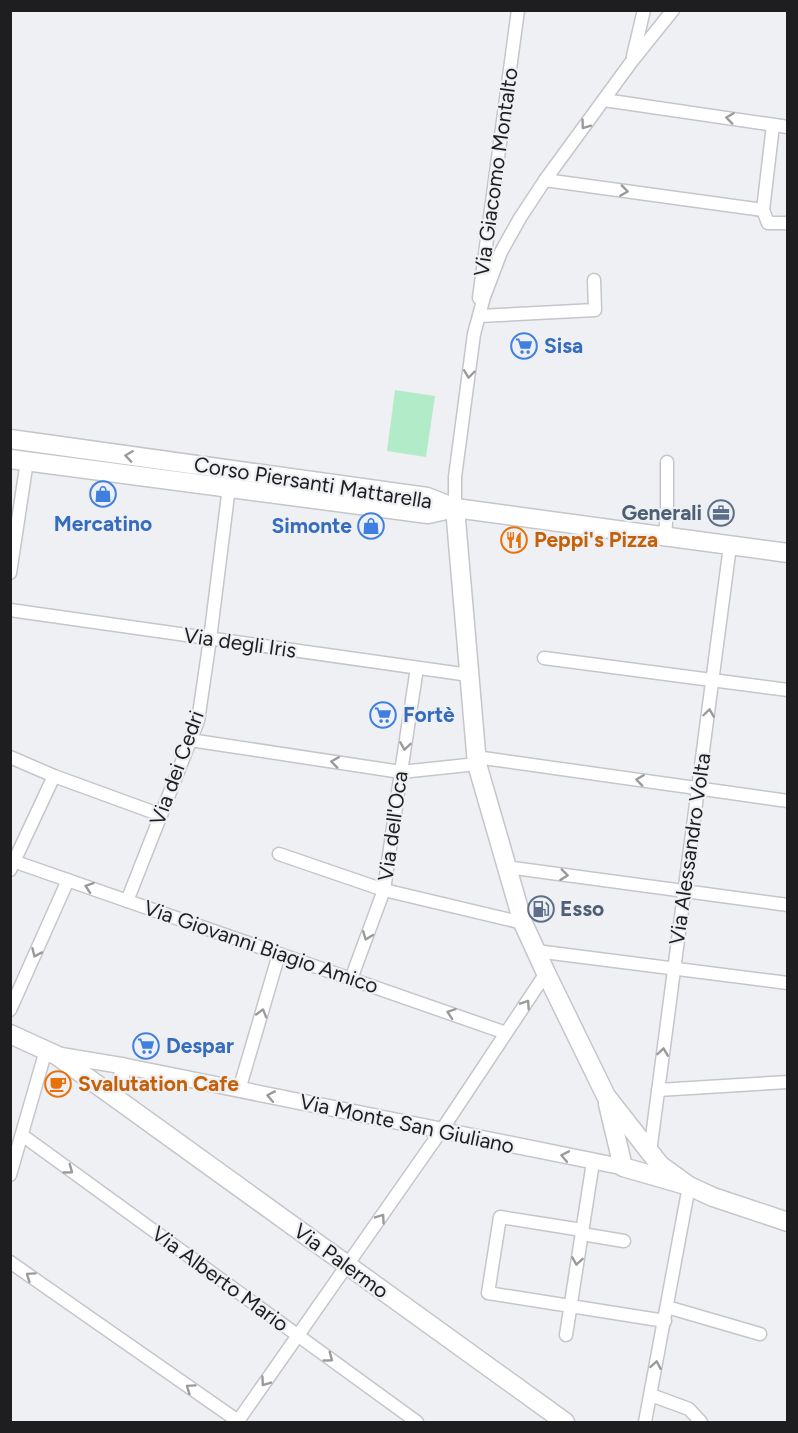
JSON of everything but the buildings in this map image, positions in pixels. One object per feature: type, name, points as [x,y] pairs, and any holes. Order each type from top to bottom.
[{"type":"main road","name":"Corso Piersanti Mattarella","points":[[10,439],[167,470],[229,487],[428,514],[455,508]]},
{"type":"main road","name":"Corso Piersanti Mattarella","points":[[19,460],[167,470],[427,497],[455,508]]},
{"type":"main road","points":[[788,554],[455,508],[476,761],[523,923],[546,974],[606,1096],[660,1165],[689,1186],[713,1197],[788,1222]]},
{"type":"main road","name":"Via Palermo","points":[[10,1034],[51,1052],[565,1422]]},
{"type":"main road","points":[[606,1096],[623,1167]]},
{"type":"main road","name":"Via Monte San Giuliano","points":[[623,1167],[689,1186]]},
{"type":"street","name":"Via Giacomo Montalto","points":[[474,334],[518,10]]},
{"type":"street","points":[[632,61],[644,10]]},
{"type":"street","points":[[455,508],[455,477],[474,334],[501,252],[545,180],[632,61],[673,10]]},
{"type":"street","points":[[604,100],[788,127]]},
{"type":"street","points":[[773,125],[763,210],[768,224],[788,223]]},
{"type":"street","points":[[545,180],[763,210]]},
{"type":"street","points":[[479,316],[595,310],[594,280]]},
{"type":"street","points":[[10,573],[19,460]]},
{"type":"street","points":[[665,537],[668,508],[667,462]]},
{"type":"street","name":"Via dei Cedri","points":[[127,901],[198,721],[229,487]]},
{"type":"street","name":"Via Alessandro Volta","points":[[650,1152],[730,546]]},
{"type":"street","name":"Via degli Iris","points":[[10,610],[469,675]]},
{"type":"street","points":[[544,658],[788,690]]},
{"type":"street","name":"Via dell'Oca","points":[[351,979],[384,890],[417,668]]},
{"type":"street","points":[[190,740],[401,772],[476,761],[788,801]]},
{"type":"street","points":[[10,757],[54,776],[161,814]]},
{"type":"street","points":[[12,864],[54,776]]},
{"type":"street","points":[[279,854],[384,890],[523,923]]},
{"type":"street","name":"Via Giovanni Biagio Amico","points":[[12,864],[68,880],[507,1033]]},
{"type":"street","points":[[506,867],[788,905]]},
{"type":"street","points":[[10,1010],[68,880]]},
{"type":"street","points":[[536,951],[788,983]]},
{"type":"street","points":[[239,1090],[279,954]]},
{"type":"street","points":[[10,1262],[238,1421],[441,1131],[546,974]]},
{"type":"street","points":[[10,1175],[51,1052]]},
{"type":"street","name":"Via Monte San Giuliano","points":[[51,1052],[623,1167]]},
{"type":"street","points":[[117,1099],[124,1066]]},
{"type":"street","points":[[658,1090],[788,1082]]},
{"type":"street","name":"Via Alberto Mario","points":[[22,1135],[417,1422]]},
{"type":"street","points":[[566,1335],[593,1162]]},
{"type":"street","points":[[645,1422],[689,1186]]},
{"type":"street","points":[[624,1241],[500,1217],[488,1293],[665,1321]]},
{"type":"street","points":[[667,1307],[760,1334]]},
{"type":"street","points":[[651,1395],[689,1409],[701,1422]]},
{"type":"green space","points":[[395,390],[435,396],[426,457],[387,451]]},
{"type":"place","name":"Sisa","points":[[524,346]]},
{"type":"place","name":"Mercatino","points":[[103,494]]},
{"type":"place","name":"Generali","points":[[721,513]]},
{"type":"place","name":"Simonte","points":[[371,526]]},
{"type":"place","name":"Peppi's Pizza","points":[[514,540]]},
{"type":"place","name":"Fortè","points":[[383,715]]},
{"type":"place","name":"Esso","points":[[541,909]]},
{"type":"place","name":"Despar","points":[[146,1046]]},
{"type":"place","name":"Svalutation Cafe","points":[[58,1084]]}]
